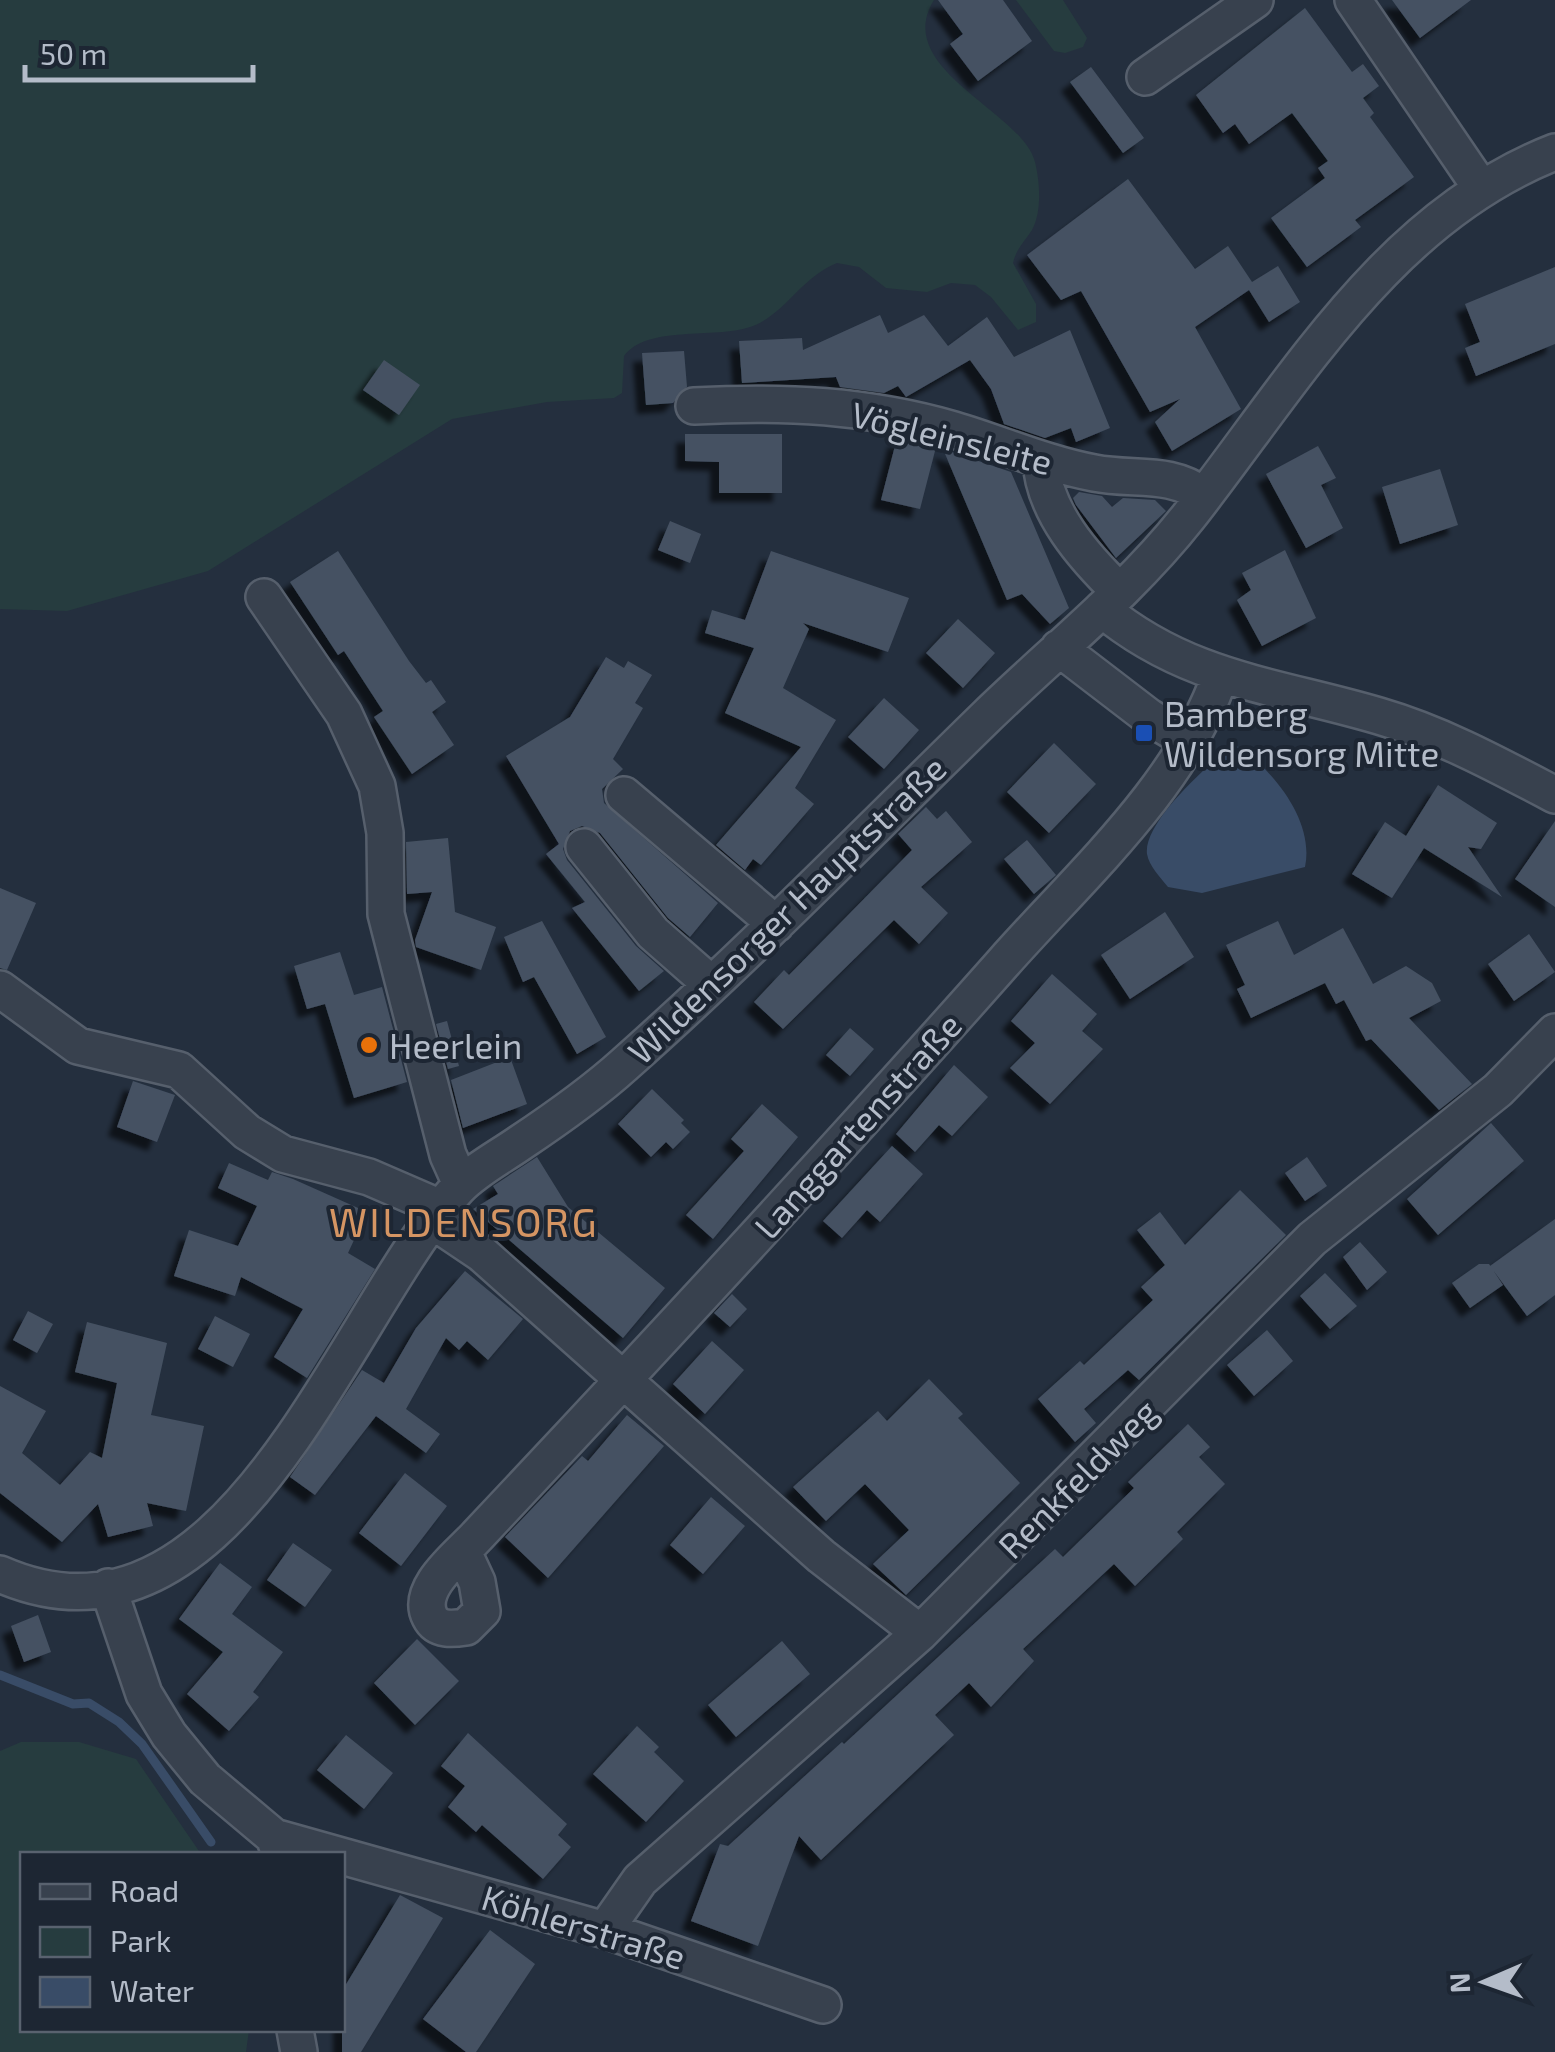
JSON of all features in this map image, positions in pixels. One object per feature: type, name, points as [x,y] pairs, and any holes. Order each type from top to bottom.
[{"type":"street","points":[[1145,77],[1254,0]]},
{"type":"street","points":[[1353,0],[1481,188]]},
{"type":"street","name":"Wildensorger Hauptstraße","points":[[0,1574],[44,1589],[108,1587],[166,1569],[213,1536],[238,1509],[446,1205],[621,1068],[776,924],[1158,554],[1370,284],[1434,224],[1481,188],[1555,152]]},
{"type":"street","name":"Vögleinsleite","points":[[694,406],[809,402],[954,430],[1041,460],[1097,474],[1160,476],[1187,483],[1204,496]]},
{"type":"street","points":[[1041,460],[1046,498],[1111,600],[1145,643],[1220,676],[1423,730],[1555,796]]},
{"type":"street","points":[[264,597],[344,714],[378,786],[390,930],[448,1155],[446,1205]]},
{"type":"street","points":[[1058,648],[1148,717],[1188,740]]},
{"type":"street","name":"Langgartenstraße","points":[[463,1552],[896,1084],[1153,792],[1188,740],[1220,676]]},
{"type":"street","points":[[624,795],[776,924]]},
{"type":"street","points":[[584,847],[653,933],[711,984]]},
{"type":"street","points":[[0,988],[78,1046],[179,1070],[247,1132],[284,1154],[369,1177],[446,1205],[482,1254],[821,1556],[920,1633]]},
{"type":"street","name":"Renkfeldweg","points":[[604,1930],[640,1880],[920,1633],[1312,1239],[1498,1090],[1555,1032]]},
{"type":"street","points":[[108,1587],[144,1694],[169,1735],[206,1779],[277,1846]]},
{"type":"street","name":"Köhlerstraße","points":[[345,1863],[604,1930],[823,2005]]},
{"type":"green space","points":[[0,0],[934,0],[925,25],[930,47],[944,68],[1025,143],[1035,162],[1039,206],[1032,230],[1013,263],[1036,304],[1036,322],[1018,330],[991,297],[975,285],[951,283],[927,292],[886,288],[859,267],[837,263],[813,277],[773,314],[750,327],[664,336],[635,346],[624,356],[622,393],[614,398],[547,402],[452,419],[208,571],[67,611],[0,609]]},
{"type":"green space","points":[[1016,0],[1063,0],[1087,38],[1083,47],[1065,53],[1054,51]]},
{"type":"green space","points":[[21,1742],[79,1742],[136,1759],[200,1852],[20,1852],[20,2032],[249,2032],[246,2052],[0,2052],[0,1751]]},
{"type":"water","points":[[1234,744],[1262,766],[1297,813],[1306,849],[1305,867],[1202,893],[1168,887],[1148,858],[1149,841],[1180,794]]},
{"type":"building","points":[[938,0],[1003,0],[1032,41],[978,81],[950,44],[963,34]]},
{"type":"building","points":[[1392,0],[1471,0],[1420,38]]},
{"type":"building","points":[[1305,8],[1352,72],[1363,64],[1379,86],[1363,98],[1374,113],[1370,117],[1414,177],[1355,220],[1361,227],[1307,267],[1271,218],[1325,178],[1318,168],[1328,161],[1292,113],[1249,144],[1235,124],[1223,133],[1196,95]]},
{"type":"building","points":[[1091,67],[1144,138],[1123,153],[1070,82]]},
{"type":"building","points":[[1128,179],[1195,269],[1228,246],[1252,282],[1278,266],[1300,302],[1269,322],[1249,290],[1195,327],[1241,409],[1172,451],[1155,422],[1180,399],[1150,412],[1081,291],[1061,300],[1027,255]]},
{"type":"building","points":[[1555,267],[1555,344],[1476,376],[1465,348],[1480,342],[1465,304]]},
{"type":"building","points":[[880,315],[888,333],[924,315],[948,346],[987,317],[1014,357],[1070,330],[1110,428],[1076,442],[1071,428],[1045,438],[1004,424],[991,389],[970,360],[906,397],[898,386],[884,393],[840,387],[836,377],[742,383],[739,341],[802,338],[803,350]]},
{"type":"building","points":[[684,351],[687,387],[673,403],[646,405],[642,353]]},
{"type":"building","points":[[384,360],[420,385],[399,415],[363,390]]},
{"type":"building","points":[[685,434],[782,434],[782,493],[719,493],[719,462],[685,461]]},
{"type":"building","points":[[897,438],[936,447],[920,509],[881,500]]},
{"type":"building","points":[[1318,446],[1336,478],[1321,485],[1343,528],[1306,548],[1266,474]]},
{"type":"building","points":[[943,449],[1011,472],[1069,608],[1050,624],[1022,594],[1007,600]]},
{"type":"building","points":[[1440,469],[1458,525],[1400,544],[1382,487]]},
{"type":"building","points":[[1079,492],[1102,496],[1112,507],[1123,498],[1155,500],[1166,511],[1116,558],[1076,505],[1073,498]]},
{"type":"building","points":[[670,521],[701,534],[690,563],[658,550]]},
{"type":"building","points":[[1285,550],[1316,618],[1262,646],[1237,600],[1251,590],[1242,573]]},
{"type":"building","points":[[338,551],[409,661],[426,683],[431,680],[446,702],[432,712],[454,745],[412,774],[374,717],[383,711],[344,651],[338,655],[290,582]]},
{"type":"building","points":[[771,551],[909,598],[888,652],[803,623],[809,629],[783,688],[836,720],[795,788],[814,804],[761,865],[753,859],[745,870],[716,845],[801,747],[725,713],[754,648],[705,633],[712,610],[745,620]]},
{"type":"building","points":[[958,619],[995,653],[963,688],[926,653]]},
{"type":"building","points":[[606,657],[624,668],[628,661],[652,675],[635,703],[643,708],[613,759],[623,769],[602,789],[604,803],[718,903],[690,937],[668,918],[600,833],[582,826],[570,831],[563,849],[567,860],[636,946],[664,971],[639,991],[572,908],[585,902],[546,854],[559,844],[506,756],[570,717]]},
{"type":"building","points":[[884,698],[919,730],[884,769],[848,737]]},
{"type":"building","points":[[1054,743],[1096,784],[1049,833],[1007,792]]},
{"type":"building","points":[[1438,785],[1497,823],[1481,849],[1468,847],[1502,897],[1424,848],[1392,898],[1352,874],[1385,822],[1406,836]]},
{"type":"building","points":[[926,807],[937,819],[946,811],[972,842],[921,887],[948,913],[919,944],[894,920],[783,1029],[754,1002],[784,970],[789,975],[912,850],[898,834]]},
{"type":"building","points":[[1555,821],[1555,907],[1515,879]]},
{"type":"building","points":[[448,838],[455,912],[496,927],[481,970],[416,947],[432,892],[407,894],[406,842]]},
{"type":"building","points":[[1027,840],[1056,875],[1034,894],[1004,859]]},
{"type":"building","points":[[0,888],[36,903],[7,970],[0,968]]},
{"type":"building","points":[[1165,912],[1194,957],[1130,999],[1101,955]]},
{"type":"building","points":[[542,921],[606,1037],[577,1054],[534,977],[523,982],[504,937]]},
{"type":"building","points":[[1278,921],[1294,955],[1343,928],[1373,984],[1406,966],[1432,983],[1441,1001],[1409,1018],[1472,1084],[1439,1110],[1371,1039],[1366,1041],[1344,1000],[1336,1004],[1325,983],[1251,1018],[1237,989],[1245,985],[1226,945]]},
{"type":"building","points":[[1529,934],[1555,972],[1514,1001],[1488,964]]},
{"type":"building","name":"Heerlein","points":[[340,952],[354,995],[382,987],[407,1082],[354,1098],[325,1004],[307,1009],[294,966]]},
{"type":"building","points":[[1052,974],[1097,1014],[1082,1031],[1103,1049],[1050,1104],[1010,1068],[1035,1043],[1011,1021]]},
{"type":"building","points":[[447,1021],[459,1066],[448,1069],[436,1024]]},
{"type":"building","points":[[850,1028],[874,1049],[850,1076],[826,1055]]},
{"type":"building","points":[[510,1057],[527,1104],[463,1128],[451,1080]]},
{"type":"building","points":[[954,1065],[988,1097],[952,1136],[939,1125],[915,1152],[896,1134]]},
{"type":"building","points":[[133,1081],[175,1095],[157,1142],[117,1127]]},
{"type":"building","points":[[652,1089],[684,1120],[681,1123],[690,1132],[673,1149],[666,1142],[651,1157],[618,1124]]},
{"type":"building","points":[[762,1104],[798,1137],[713,1239],[686,1215],[744,1151],[731,1139]]},
{"type":"building","points":[[1491,1123],[1524,1161],[1438,1235],[1407,1199]]},
{"type":"building","points":[[892,1146],[923,1174],[880,1222],[867,1210],[842,1238],[823,1221]]},
{"type":"building","points":[[537,1157],[568,1207],[665,1288],[623,1338],[473,1209],[498,1194],[493,1186]]},
{"type":"building","points":[[1307,1157],[1327,1186],[1305,1201],[1285,1173]]},
{"type":"building","points":[[229,1163],[268,1180],[272,1172],[293,1179],[367,1212],[348,1253],[375,1269],[307,1378],[274,1357],[303,1309],[241,1277],[235,1296],[174,1276],[189,1230],[238,1246],[257,1206],[218,1188]]},
{"type":"building","points":[[1240,1190],[1286,1235],[1139,1380],[1128,1370],[1084,1409],[1096,1423],[1075,1442],[1038,1399],[1080,1361],[1084,1365],[1153,1300],[1141,1287],[1165,1265],[1137,1230],[1160,1212],[1185,1245]]},
{"type":"building","points":[[1555,1219],[1555,1295],[1527,1316],[1490,1266]]},
{"type":"building","points":[[1360,1242],[1387,1272],[1367,1290],[1343,1257]]},
{"type":"building","points":[[1479,1264],[1489,1264],[1503,1285],[1470,1308],[1452,1283]]},
{"type":"building","points":[[465,1271],[523,1319],[488,1360],[467,1341],[459,1350],[446,1338],[406,1409],[440,1434],[426,1453],[376,1416],[315,1495],[290,1477],[362,1370],[384,1383],[416,1328]]},
{"type":"building","points":[[1325,1273],[1357,1306],[1330,1329],[1300,1296]]},
{"type":"building","points":[[732,1294],[747,1309],[730,1327],[714,1313]]},
{"type":"building","points":[[28,1311],[53,1324],[37,1353],[13,1340]]},
{"type":"building","points":[[215,1316],[250,1334],[233,1367],[198,1349]]},
{"type":"building","points":[[87,1322],[167,1343],[151,1415],[204,1426],[186,1511],[147,1503],[153,1526],[108,1537],[98,1504],[62,1542],[0,1493],[0,1386],[46,1411],[22,1453],[60,1485],[90,1452],[102,1458],[117,1383],[75,1372]]},
{"type":"building","points":[[1267,1330],[1293,1361],[1254,1396],[1227,1365]]},
{"type":"building","points":[[712,1341],[744,1370],[705,1414],[673,1384]]},
{"type":"building","points":[[929,1379],[963,1414],[958,1418],[1020,1483],[906,1595],[873,1564],[909,1530],[865,1484],[826,1521],[793,1487],[878,1411],[887,1421]]},
{"type":"building","points":[[627,1415],[664,1446],[548,1578],[505,1537],[582,1456],[588,1461]]},
{"type":"building","points":[[1188,1424],[1210,1447],[1199,1457],[1225,1484],[1177,1532],[1183,1539],[1135,1586],[1114,1564],[1023,1649],[1034,1661],[991,1707],[969,1683],[935,1715],[954,1735],[821,1860],[799,1836],[758,1946],[691,1921],[720,1844],[728,1846],[844,1744],[1055,1549],[1063,1557],[1134,1488],[1128,1482]]},
{"type":"building","points":[[405,1473],[447,1506],[401,1566],[359,1533]]},
{"type":"building","points":[[711,1497],[745,1526],[703,1574],[670,1545]]},
{"type":"building","points":[[293,1543],[332,1570],[305,1607],[267,1580]]},
{"type":"building","points":[[220,1563],[252,1587],[232,1614],[283,1652],[253,1692],[259,1697],[229,1731],[187,1694],[223,1652],[179,1619]]},
{"type":"building","points":[[38,1615],[51,1652],[24,1662],[11,1626]]},
{"type":"building","points":[[417,1639],[459,1681],[415,1725],[374,1683]]},
{"type":"building","points":[[782,1641],[810,1674],[736,1737],[708,1705]]},
{"type":"building","points":[[637,1726],[659,1747],[654,1752],[684,1781],[646,1822],[593,1774]]},
{"type":"building","points":[[468,1733],[567,1824],[558,1835],[571,1847],[543,1879],[482,1825],[476,1832],[448,1807],[465,1786],[441,1766]]},
{"type":"building","points":[[346,1735],[393,1773],[364,1809],[317,1770]]},
{"type":"building","points":[[400,1895],[443,1918],[361,2052],[342,2052],[345,1986]]},
{"type":"building","points":[[490,1930],[535,1964],[476,2052],[466,2052],[423,2019]]},
{"type":"waterway","points":[[0,1675],[73,1704],[89,1703],[119,1722],[142,1744],[211,1842]]},
{"type":"place","name":"Bamberg Wildensorg Mitte","points":[[1144,733]]},
{"type":"place","name":"Heerlein","points":[[369,1045]]},
{"type":"district","name":"WILDENSORG","points":[[464,1221]]}]
